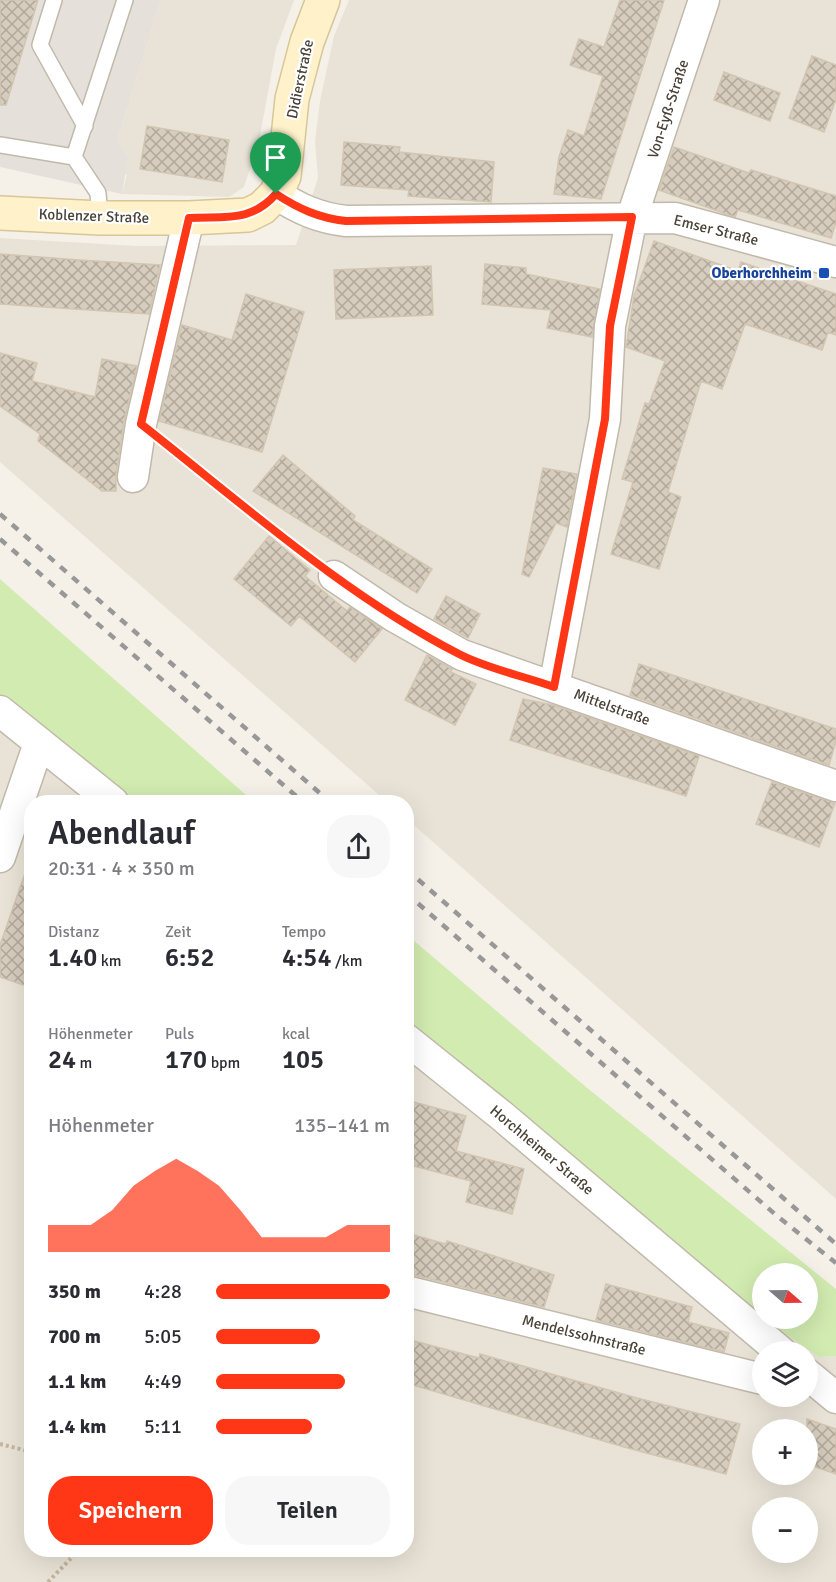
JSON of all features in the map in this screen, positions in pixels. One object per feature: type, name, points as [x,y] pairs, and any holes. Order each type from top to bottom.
[{"type":"street","name":"Didierstraße","points":[[276,194],[284,176],[292,99],[307,42],[323,0]]},
{"type":"street","name":"Von-Eyß-Straße","points":[[554,687],[605,419],[610,326],[632,217],[704,0]]},
{"type":"street","name":"Emser Straße","points":[[276,194],[295,207],[322,218],[346,221],[675,218],[836,262]]},
{"type":"street","name":"Koblenzer Straße","points":[[0,213],[100,218],[189,218],[248,215],[262,208],[276,194]]},
{"type":"street","points":[[133,477],[141,424],[189,218]]},
{"type":"street","name":"Mittelstraße","points":[[334,576],[395,617],[462,655],[836,786]]},
{"type":"street","points":[[0,711],[104,795]]},
{"type":"street","points":[[0,857],[39,743]]},
{"type":"street","name":"Horchheimer Straße","points":[[414,1046],[768,1341]]},
{"type":"street","name":"Mendelssohnstraße","points":[[414,1293],[752,1377]]},
{"type":"lane","points":[[54,0],[40,45],[85,126]]},
{"type":"lane","points":[[74,158],[125,0]]},
{"type":"lane","points":[[0,145],[74,158],[98,193],[100,218]]},
{"type":"path","points":[[141,424],[334,576]]},
{"type":"path","points":[[0,1444],[24,1450]]},
{"type":"path","points":[[48,1582],[72,1557]]},
{"type":"shaded area","points":[[0,0],[161,0],[117,141],[128,158],[122,194],[0,167]]},
{"type":"shaded area","points":[[161,0],[294,0],[276,49],[259,141],[244,187],[229,197],[122,194],[127,175],[124,174],[117,141]]},
{"type":"shaded area","points":[[349,0],[836,0],[836,1199],[414,825],[414,795],[379,795],[0,462],[0,238],[136,246],[296,245],[318,178],[315,141],[320,101],[334,36]]},
{"type":"shaded area","points":[[0,697],[124,795],[24,795],[24,1557],[414,1557],[414,1028],[752,1310],[752,1329],[778,1329],[795,1341],[752,1341],[752,1407],[818,1407],[818,1356],[836,1356],[836,1582],[0,1582]]},
{"type":"green space","points":[[0,579],[246,795],[124,795],[0,697]]},
{"type":"green space","points":[[414,941],[586,1087],[804,1263],[752,1263],[752,1310],[414,1028]]},
{"type":"green space","points":[[818,1274],[836,1289],[836,1356],[818,1356],[818,1341],[795,1341],[778,1329],[818,1329]]},
{"type":"building","points":[[0,0],[38,0],[6,105],[0,105]]},
{"type":"building","points":[[620,0],[664,0],[601,199],[554,194],[559,157],[568,130],[584,136],[603,76],[570,65],[579,39],[604,47]]},
{"type":"building","points":[[812,56],[836,65],[836,99],[824,132],[789,118]]},
{"type":"building","points":[[724,72],[780,93],[770,121],[714,100]]},
{"type":"building","points":[[147,126],[229,140],[222,182],[140,169]]},
{"type":"building","points":[[344,142],[400,147],[399,152],[494,162],[491,202],[408,196],[409,190],[341,185]]},
{"type":"building","points":[[674,147],[749,173],[751,170],[836,196],[836,222],[831,238],[738,210],[735,217],[659,190]]},
{"type":"building","points":[[654,241],[738,271],[741,262],[836,294],[836,335],[828,332],[822,350],[745,324],[722,389],[701,381],[668,492],[681,497],[659,569],[611,554],[633,482],[622,479],[645,403],[649,404],[665,361],[626,347],[634,296]]},
{"type":"building","points":[[0,254],[160,265],[149,314],[0,304]]},
{"type":"building","points":[[485,264],[526,268],[526,274],[600,289],[592,337],[547,328],[551,310],[482,304]]},
{"type":"building","points":[[431,266],[433,315],[336,319],[334,270]]},
{"type":"building","points":[[246,294],[304,312],[262,452],[159,421],[182,325],[232,340]]},
{"type":"building","points":[[0,353],[37,363],[32,381],[95,397],[102,359],[137,366],[124,421],[116,474],[116,491],[102,491],[38,441],[40,434],[0,406]]},
{"type":"building","points":[[283,455],[355,516],[353,520],[432,569],[417,593],[253,491]]},
{"type":"building","points":[[543,468],[577,474],[567,527],[556,523],[529,577],[522,574]]},
{"type":"building","points":[[269,536],[310,570],[305,576],[347,611],[350,607],[382,629],[355,662],[299,616],[291,626],[234,579]]},
{"type":"building","points":[[446,596],[480,614],[468,638],[434,619]]},
{"type":"building","points":[[427,655],[452,669],[451,672],[476,684],[455,725],[405,700]]},
{"type":"building","points":[[639,664],[836,729],[836,741],[829,765],[630,695]]},
{"type":"building","points":[[523,699],[553,705],[699,756],[686,796],[510,740]]},
{"type":"building","points":[[772,782],[835,803],[819,847],[756,824]]},
{"type":"building","points":[[24,876],[24,985],[0,977],[0,945]]},
{"type":"building","points":[[414,1102],[466,1116],[456,1151],[524,1169],[512,1214],[466,1202],[471,1181],[414,1166]]},
{"type":"building","points":[[414,1235],[446,1244],[447,1241],[554,1275],[544,1307],[414,1275]]},
{"type":"building","points":[[606,1284],[692,1307],[688,1322],[729,1333],[724,1352],[596,1320]]},
{"type":"building","points":[[414,1341],[479,1358],[480,1354],[740,1424],[726,1474],[624,1447],[414,1385]]},
{"type":"building","points":[[818,1423],[836,1429],[836,1474],[818,1468]]},
{"type":"railway","points":[[0,514],[322,795]]},
{"type":"railway","points":[[0,539],[295,795]]},
{"type":"railway","points":[[414,876],[836,1244]]},
{"type":"railway","points":[[414,900],[776,1215],[836,1263]]},
{"type":"place","name":"Oberhorchheim","points":[[824,273]]},
{"type":"route","points":[[276,194],[295,207],[322,218],[346,221],[487,221],[632,217],[610,326],[605,419],[554,687],[462,655],[395,617],[334,576],[141,424],[189,218],[248,215],[262,208],[276,194]]}]
